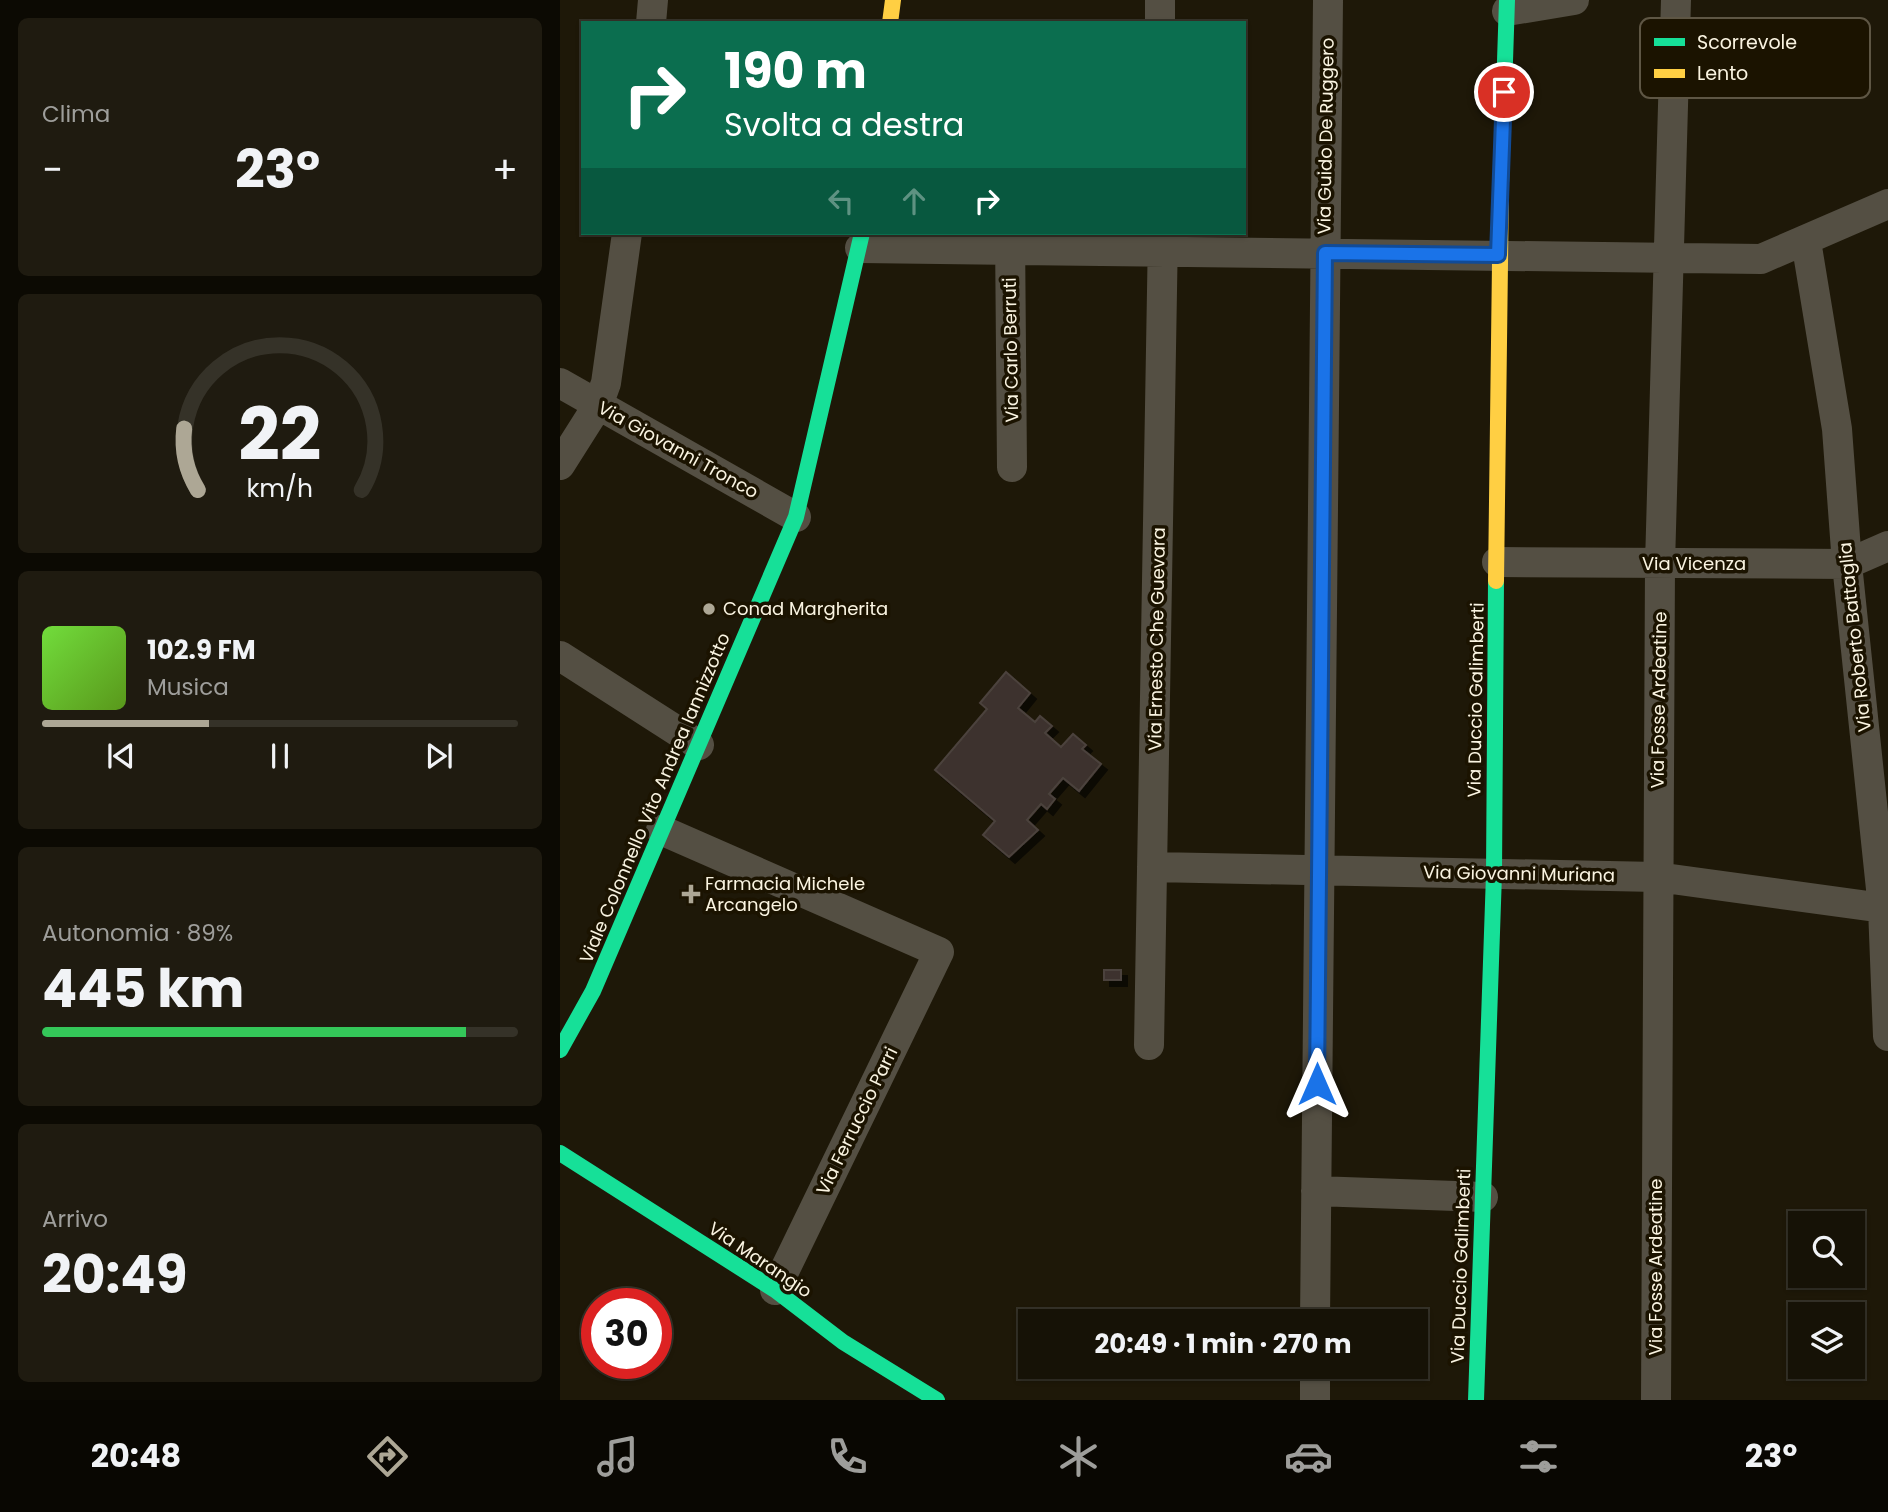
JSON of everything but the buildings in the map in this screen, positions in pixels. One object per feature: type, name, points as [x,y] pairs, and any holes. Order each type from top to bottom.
[{"type":"street","points":[[651,21],[653,0]]},
{"type":"street","points":[[890,21],[892,0]]},
{"type":"street","points":[[1160,0],[1160,21]]},
{"type":"street","name":"Via Guido De Ruggero","points":[[1315,1309],[1328,0]]},
{"type":"street","points":[[1507,6],[1574,0]]},
{"type":"street","name":"Via Fosse Ardeatine","points":[[1676,0],[1676,18]]},
{"type":"street","name":"Via Duccio Galimberti","points":[[1476,1400],[1494,874],[1498,255],[1507,6]]},
{"type":"street","name":"Via Fosse Ardeatine","points":[[1656,1400],[1660,564],[1674,98]]},
{"type":"street","points":[[861,241],[1164,243],[1325,253],[1761,259],[1888,204]]},
{"type":"street","points":[[560,465],[598,405],[606,383],[627,235]]},
{"type":"street","name":"Viale Colonnello Vito Andrea Iannizzotto","points":[[560,1050],[593,991],[796,517],[861,241]]},
{"type":"street","name":"Via Roberto Battaglia","points":[[1805,241],[1837,429],[1847,564],[1883,908],[1888,1036]]},
{"type":"street","name":"Via Carlo Berruti","points":[[1010,242],[1012,467]]},
{"type":"street","name":"Via Ernesto Che Guevara","points":[[1149,1045],[1164,243]]},
{"type":"street","name":"Via Giovanni Tronco","points":[[560,383],[796,517]]},
{"type":"street","name":"Via Vicenza","points":[[1497,562],[1847,564],[1888,546]]},
{"type":"street","points":[[560,656],[699,745]]},
{"type":"street","name":"Via Ferruccio Parri","points":[[662,830],[939,952],[775,1290]]},
{"type":"street","name":"Via Giovanni Muriana","points":[[1152,867],[1657,877],[1883,908]]},
{"type":"street","name":"Via Marangio","points":[[560,1153],[775,1290],[843,1342],[937,1400]]},
{"type":"street","points":[[1316,1191],[1483,1197]]},
{"type":"street","points":[[1315,1379],[1315,1400]]},
{"type":"traffic: fast","points":[[1501,183],[1507,0]]},
{"type":"traffic: fast","points":[[560,1050],[593,991],[796,517],[862,235]]},
{"type":"traffic: fast","points":[[1476,1400],[1494,874],[1496,581]]},
{"type":"traffic: fast","points":[[560,1153],[775,1290],[843,1342],[937,1400]]},
{"type":"traffic: slow","points":[[890,21],[893,0]]},
{"type":"traffic: slow","points":[[1496,581],[1501,183]]},
{"type":"place","name":"Conad Margherita","points":[[709,609]]},
{"type":"place","name":"Farmacia Michele Arcangelo","points":[[691,894]]},
{"type":"route","points":[[1317,1084],[1325,253],[1498,255],[1504,92]]}]
